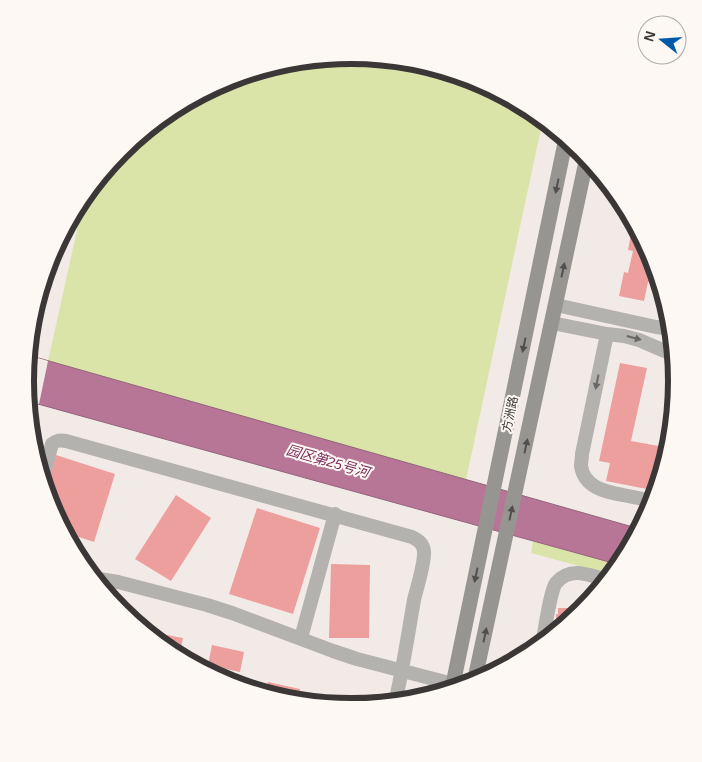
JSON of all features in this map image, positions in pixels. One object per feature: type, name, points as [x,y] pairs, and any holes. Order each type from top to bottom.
[{"type":"main road","name":"方洲路","points":[[454,681],[564,146]]},
{"type":"main road","name":"方洲路","points":[[476,672],[585,167]]},
{"type":"street","points":[[556,305],[656,327],[663,326]]},
{"type":"street","points":[[552,323],[624,336],[639,340],[667,352]]},
{"type":"street","points":[[608,334],[581,466],[585,476],[598,489],[645,499]]},
{"type":"street","points":[[46,466],[52,444],[59,440],[335,514],[412,536],[419,540],[424,548],[423,556],[397,695]]},
{"type":"street","points":[[301,638],[335,514]]},
{"type":"street","points":[[544,633],[553,589],[561,579],[576,573],[600,578]]},
{"type":"street","points":[[104,580],[207,605],[333,651],[444,684]]},
{"type":"green space","points":[[330,64],[372,64],[413,70],[472,88],[510,106],[541,127],[466,480],[48,361],[80,215],[112,172],[142,142],[175,117],[211,96],[249,81],[289,70]]},
{"type":"green space","points":[[533,541],[611,563],[604,573],[531,553]]},
{"type":"water","name":"园区第25号河","points":[[34,357],[633,527],[611,563],[34,403]]},
{"type":"pier","points":[[34,357],[48,361],[39,404],[34,402]]},
{"type":"building","points":[[631,232],[652,282],[648,282],[644,301],[619,296],[624,272],[628,273],[633,251],[628,250]]},
{"type":"building","points":[[620,363],[647,368],[631,441],[661,446],[649,489],[606,481],[610,463],[599,461]]},
{"type":"building","points":[[56,455],[115,474],[94,542],[73,535],[58,502],[49,477]]},
{"type":"building","points":[[176,495],[211,518],[171,581],[135,559]]},
{"type":"building","points":[[257,508],[320,528],[293,614],[229,594]]},
{"type":"building","points":[[331,564],[370,565],[369,638],[329,638]]},
{"type":"building","points":[[558,608],[571,608],[556,623],[556,614],[558,614]]},
{"type":"building","points":[[159,633],[183,638],[181,649]]},
{"type":"building","points":[[212,645],[244,652],[240,672],[208,664]]},
{"type":"building","points":[[224,672],[240,675],[239,677]]},
{"type":"building","points":[[268,682],[300,689],[299,694],[267,686]]}]
